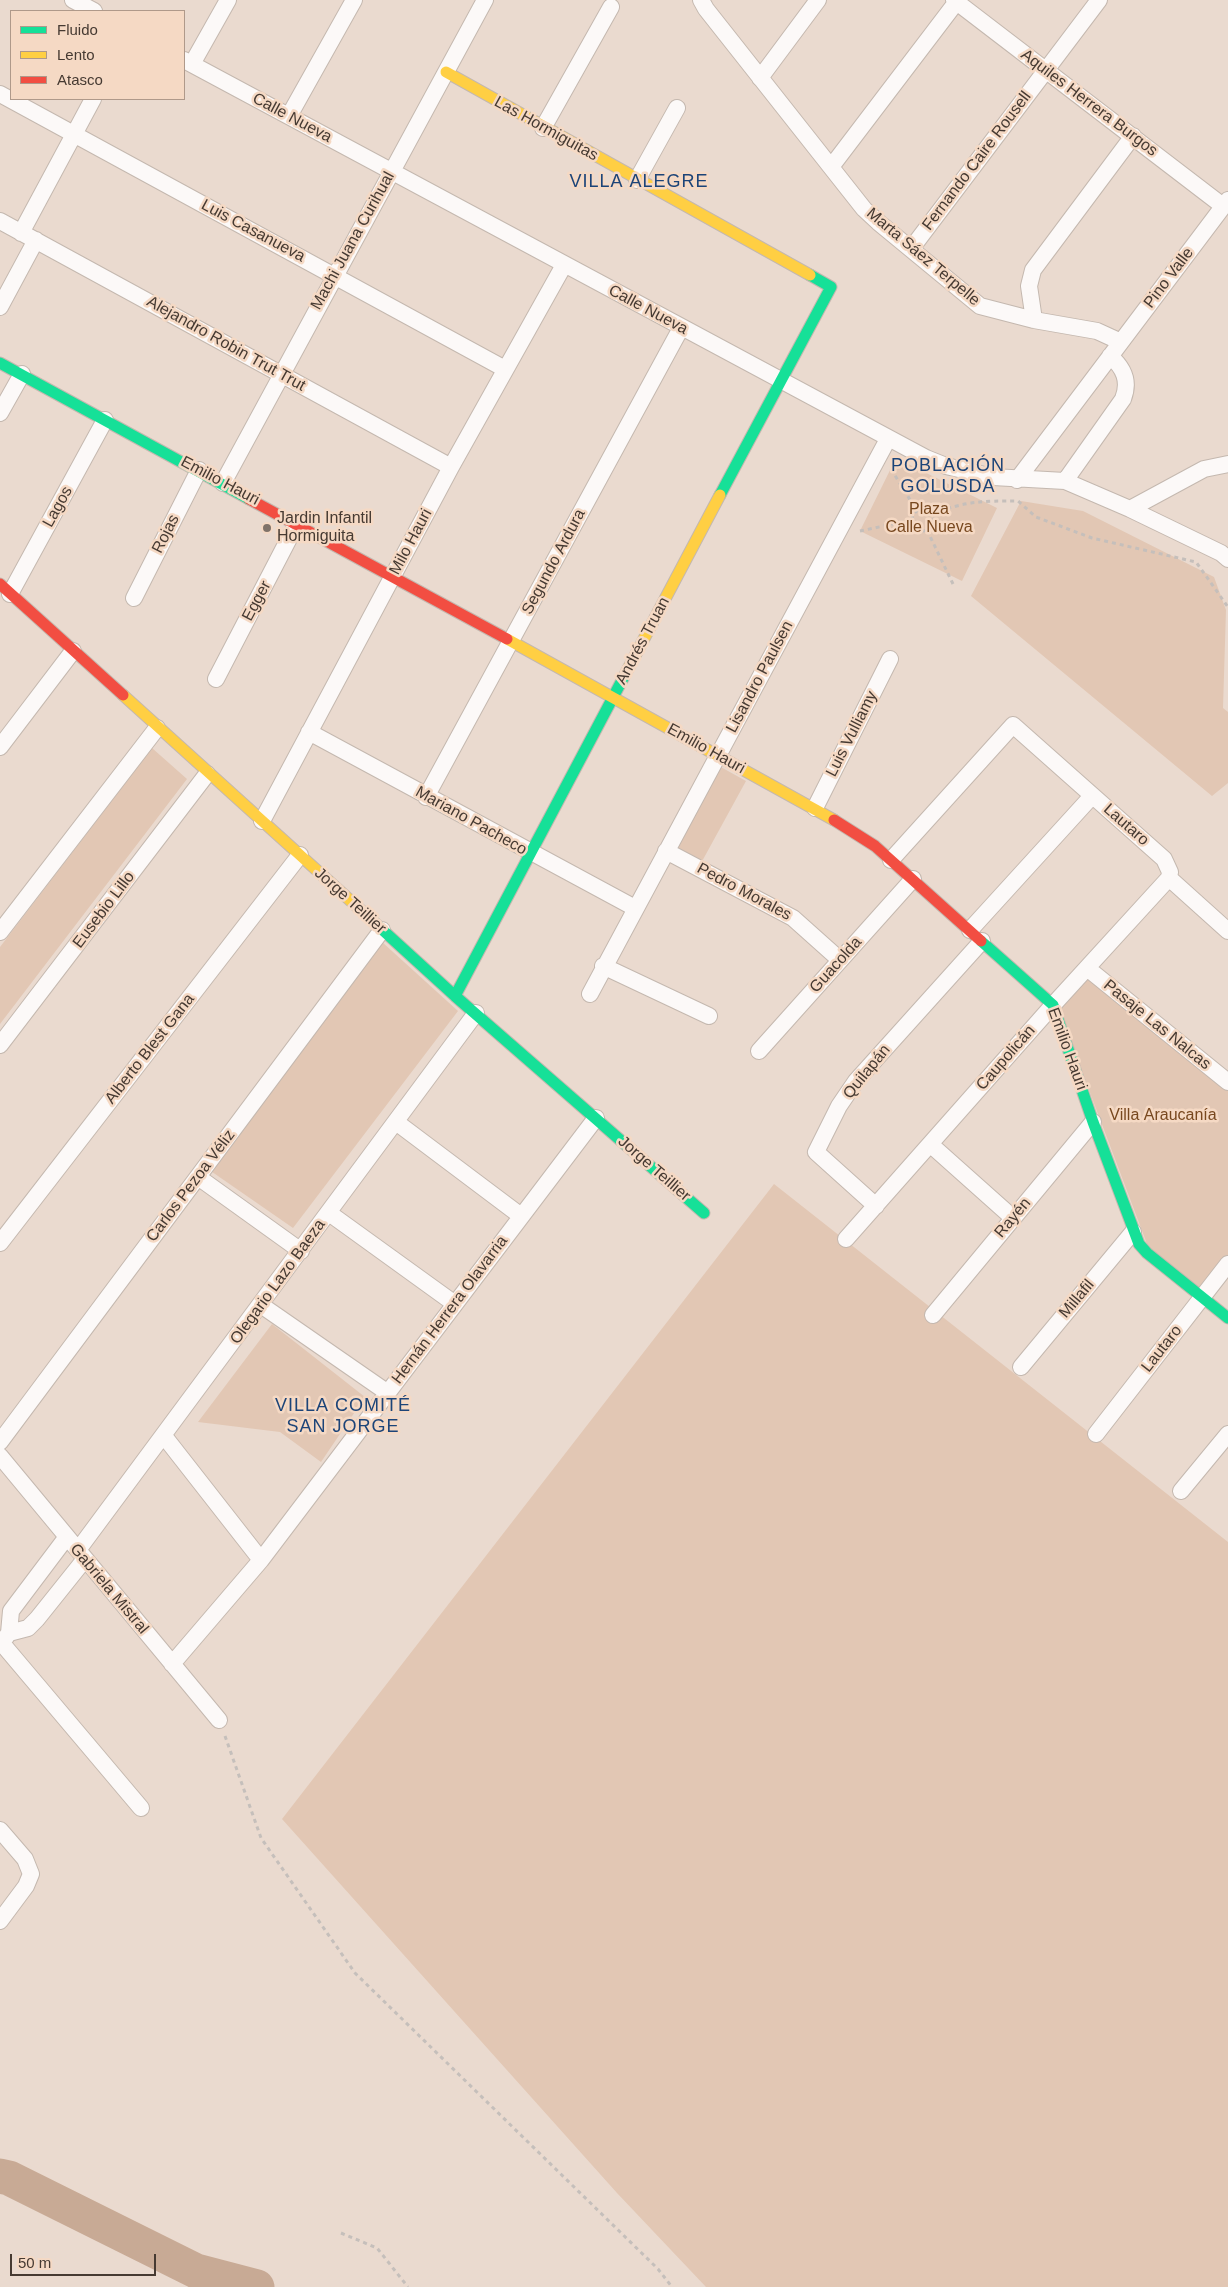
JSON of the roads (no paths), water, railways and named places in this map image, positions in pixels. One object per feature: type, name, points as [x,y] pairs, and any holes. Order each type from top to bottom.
[{"type":"street","points":[[73,0],[92,10]]},
{"type":"street","points":[[188,62],[228,0]]},
{"type":"street","points":[[289,116],[354,0]]},
{"type":"street","name":"Machi Juana Curihual","points":[[224,484],[334,275],[392,172],[484,0]]},
{"type":"street","name":"Marta Sáez Terpelle","points":[[701,0],[706,9],[864,209],[980,306],[1034,320],[1098,331],[1121,342]]},
{"type":"street","points":[[760,78],[818,0]]},
{"type":"street","name":"Fernando Caire Rousell","points":[[911,249],[1099,0]]},
{"type":"street","points":[[831,166],[956,1]]},
{"type":"street","name":"Aquiles Herrera Burgos","points":[[956,1],[1133,136],[1225,203]]},
{"type":"street","points":[[543,128],[610,7]]},
{"type":"street","name":"Calle Nueva","points":[[188,62],[780,382],[885,446],[946,466],[993,477],[1017,480],[1065,481],[1130,509],[1221,553],[1228,560]]},
{"type":"street","name":"Las Hormiguitas","points":[[446,72],[543,128],[831,287]]},
{"type":"street","name":"Luis Casanueva","points":[[11,100],[505,369]]},
{"type":"street","points":[[0,307],[28,236],[74,135],[92,100]]},
{"type":"street","points":[[638,180],[676,108]]},
{"type":"street","points":[[1034,320],[1029,286],[1033,270],[1133,136]]},
{"type":"street","name":"Pino Valle","points":[[1017,480],[1225,203]]},
{"type":"street","name":"Alejandro Robin Trut Trut","points":[[0,221],[451,467]]},
{"type":"street","name":"Milo Hauri","points":[[262,821],[451,467],[564,265]]},
{"type":"street","name":"Andrés Truan","points":[[455,996],[831,287]]},
{"type":"street","name":"Segundo Ardura","points":[[426,797],[681,328]]},
{"type":"street","points":[[1065,481],[1123,399],[1127,383],[1120,364],[1110,356]]},
{"type":"street","name":"Emilio Hauri","points":[[0,363],[393,575],[861,835],[1053,1004],[1133,1232],[1146,1253],[1228,1318]]},
{"type":"street","points":[[0,414],[22,374]]},
{"type":"street","name":"Lagos","points":[[5,589],[106,420]]},
{"type":"street","name":"Lisandro Paulsen","points":[[590,994],[603,966],[885,446]]},
{"type":"street","points":[[1130,509],[1204,469],[1228,464]]},
{"type":"street","name":"Rojas","points":[[134,598],[199,470]]},
{"type":"street","name":"Egger","points":[[216,680],[297,523]]},
{"type":"street","name":"Jorge Teillier","points":[[5,589],[455,996],[704,1213]]},
{"type":"street","points":[[0,747],[73,651]]},
{"type":"street","name":"Luis Vulliamy","points":[[815,808],[890,659]]},
{"type":"street","name":"Lautaro","points":[[891,860],[1013,725],[1164,859],[1170,872],[1169,878],[1228,931]]},
{"type":"street","points":[[0,932],[157,728]]},
{"type":"street","name":"Mariano Pacheco","points":[[309,732],[426,797],[635,908]]},
{"type":"street","name":"Eusebio Lillo","points":[[0,1045],[208,774]]},
{"type":"street","name":"Quilapán","points":[[876,1206],[816,1152],[839,1106],[856,1081],[1092,796]]},
{"type":"street","name":"Pedro Morales","points":[[666,851],[793,918],[840,960]]},
{"type":"street","name":"Alberto Blest Gana","points":[[0,1243],[300,855]]},
{"type":"street","name":"Caupolicán","points":[[846,1239],[1053,1004],[1169,878]]},
{"type":"street","name":"Guacolda","points":[[759,1051],[913,879]]},
{"type":"street","name":"Carlos Pezoa Véliz","points":[[0,1442],[382,930]]},
{"type":"street","points":[[603,966],[709,1016]]},
{"type":"street","name":"Pasaje Las Nalcas","points":[[1087,968],[1228,1082]]},
{"type":"street","name":"Olegario Lazo Baeza","points":[[3,1641],[28,1628],[37,1619],[164,1436],[476,1013]]},
{"type":"street","name":"Hernán Herrera Olavarria","points":[[172,1664],[261,1560],[596,1118]]},
{"type":"street","points":[[396,1122],[521,1216]]},
{"type":"street","name":"Rayén","points":[[933,1315],[1093,1122]]},
{"type":"street","points":[[930,1144],[1013,1218]]},
{"type":"street","points":[[198,1177],[301,1251]]},
{"type":"street","points":[[329,1214],[455,1304]]},
{"type":"street","name":"Millafil","points":[[1022,1367],[1133,1232]]},
{"type":"street","name":"Lautaro","points":[[1096,1434],[1228,1264]]},
{"type":"street","points":[[261,1305],[388,1393]]},
{"type":"street","points":[[1182,1491],[1228,1434]]},
{"type":"street","points":[[164,1436],[261,1560]]},
{"type":"street","name":"Gabriela Mistral","points":[[0,1456],[66,1538],[219,1720]]},
{"type":"street","points":[[66,1538],[11,1611],[3,1641],[141,1808]]},
{"type":"street","points":[[0,1830],[25,1859],[31,1874],[26,1886],[0,1921]]},
{"type":"waterway","points":[[0,2176],[9,2178],[196,2271],[257,2287]]},
{"type":"place","name":"Jardin Infantil Hormiguita","points":[[267,528]]},
{"type":"district","name":"VILLA ALEGRE","points":[[639,182]]},
{"type":"district","name":"POBLACIÓN GOLUSDA","points":[[948,476]]},
{"type":"district","name":"VILLA COMITÉ SAN JORGE","points":[[343,1416]]},
{"type":"park label","name":"Plaza Calle Nueva","points":[[929,519]]},
{"type":"park label","name":"Villa Araucanía","points":[[1163,1116]]}]
